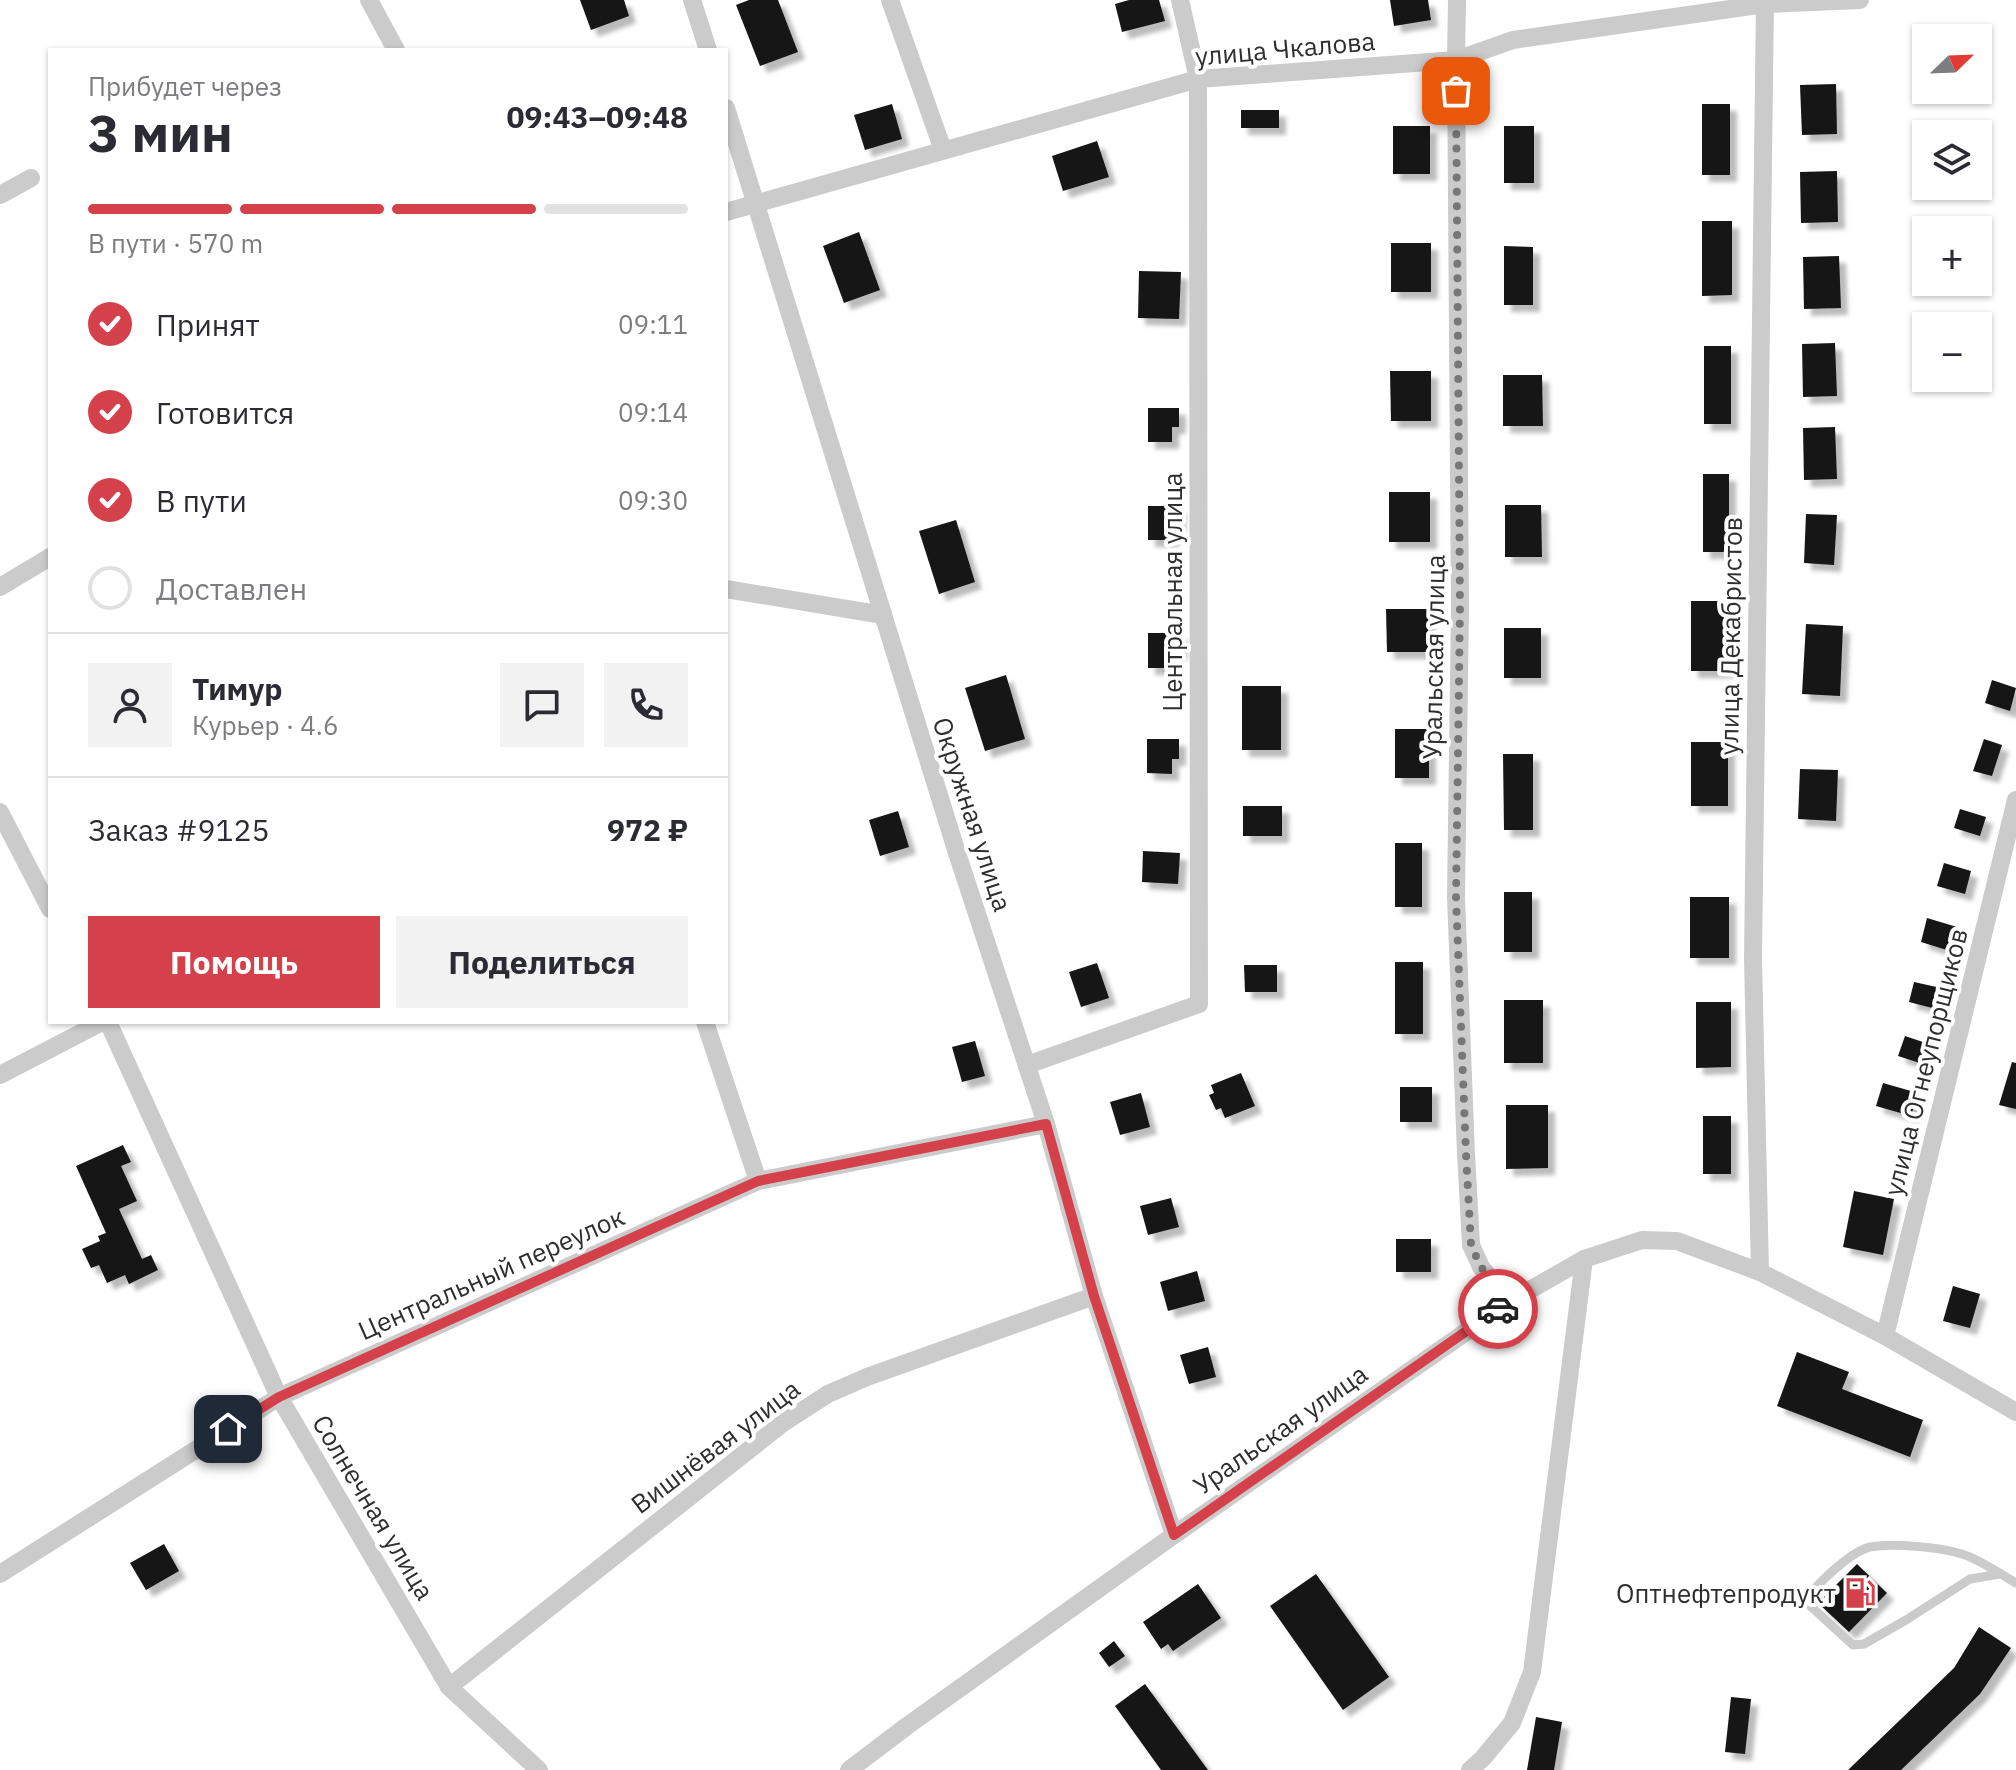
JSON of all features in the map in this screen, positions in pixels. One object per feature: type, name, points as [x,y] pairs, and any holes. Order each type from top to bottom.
[{"type":"street","points":[[369,0],[395,48]]},
{"type":"street","points":[[692,0],[707,48]]},
{"type":"street","points":[[890,0],[943,150]]},
{"type":"street","name":"Центральная улица","points":[[1027,1065],[1199,1004],[1198,79],[1180,0]]},
{"type":"street","name":"Уральская улица","points":[[1457,0],[1460,607],[1456,897],[1466,1154],[1471,1245],[1481,1267],[1509,1302]]},
{"type":"street","name":"улица Чкалова","points":[[728,212],[1198,79],[1456,60],[1513,40],[1765,2],[1860,0]]},
{"type":"street","name":"улица Декабристов","points":[[1760,1272],[1753,942],[1765,2]]},
{"type":"street","name":"Окружная улица","points":[[728,114],[952,838],[1046,1124],[1094,1296],[1174,1535]]},
{"type":"street","points":[[0,195],[31,178]]},
{"type":"street","points":[[0,587],[48,558]]},
{"type":"street","points":[[728,589],[883,615]]},
{"type":"street","name":"улица Огнеупорщиков","points":[[1885,1336],[2016,800]]},
{"type":"street","points":[[0,812],[48,905]]},
{"type":"street","points":[[0,1075],[101,1024]]},
{"type":"street","name":"Солнечная улица","points":[[106,1024],[279,1397],[449,1687],[539,1770]]},
{"type":"street","points":[[706,1024],[758,1181]]},
{"type":"street","name":"Центральный переулок","points":[[0,1574],[279,1397],[758,1181],[1046,1124]]},
{"type":"street","name":"Уральская улица","points":[[849,1770],[1174,1535],[1509,1302],[1584,1259],[1642,1240],[1677,1241],[1760,1272],[1885,1336],[2016,1412]]},
{"type":"street","points":[[1470,1770],[1512,1723],[1532,1672],[1584,1259]]},
{"type":"street","name":"Вишнёвая улица","points":[[449,1687],[783,1423],[828,1394],[867,1377],[1094,1296]]},
{"type":"lane","points":[[2000,1574],[1970,1579],[1864,1644],[1853,1645],[1806,1602],[1810,1592],[1837,1567],[1867,1547],[1916,1546],[1964,1554],[2000,1574],[2016,1583]]},
{"type":"building","points":[[580,0],[624,0],[629,16],[591,30]]},
{"type":"building","points":[[749,0],[778,0],[798,52],[760,66],[736,5]]},
{"type":"building","points":[[1129,0],[1159,0],[1165,21],[1122,32],[1115,4]]},
{"type":"building","points":[[1390,0],[1428,0],[1431,20],[1394,26]]},
{"type":"building","points":[[1836,84],[1837,134],[1802,135],[1800,85]]},
{"type":"building","points":[[892,104],[902,139],[865,150],[854,115]]},
{"type":"building","points":[[1702,104],[1730,104],[1730,175],[1702,175]]},
{"type":"building","points":[[1241,110],[1279,110],[1279,128],[1241,128]]},
{"type":"building","points":[[1393,126],[1430,126],[1430,174],[1393,174]]},
{"type":"building","points":[[1504,126],[1534,126],[1534,183],[1504,183]]},
{"type":"building","points":[[1097,141],[1109,177],[1063,191],[1052,156]]},
{"type":"building","points":[[1837,171],[1838,222],[1801,223],[1800,172]]},
{"type":"building","points":[[1702,221],[1732,221],[1732,295],[1702,296]]},
{"type":"building","points":[[859,232],[880,290],[844,303],[823,246]]},
{"type":"building","points":[[1391,243],[1431,243],[1431,292],[1391,292]]},
{"type":"building","points":[[1504,246],[1533,247],[1533,305],[1504,305]]},
{"type":"building","points":[[1839,256],[1841,308],[1804,309],[1803,257]]},
{"type":"building","points":[[1139,271],[1181,272],[1179,319],[1138,318]]},
{"type":"building","points":[[1835,343],[1837,396],[1803,397],[1802,344]]},
{"type":"building","points":[[1704,346],[1731,346],[1731,424],[1704,424]]},
{"type":"building","points":[[1390,371],[1431,371],[1431,421],[1391,421]]},
{"type":"building","points":[[1503,375],[1542,375],[1543,426],[1503,426]]},
{"type":"building","points":[[1148,408],[1179,408],[1179,427],[1172,427],[1172,442],[1148,442]]},
{"type":"building","points":[[1835,427],[1837,479],[1804,480],[1803,428]]},
{"type":"building","points":[[1703,474],[1729,474],[1729,552],[1703,552]]},
{"type":"building","points":[[1389,492],[1430,492],[1430,542],[1389,542]]},
{"type":"building","points":[[1505,505],[1541,505],[1542,557],[1505,557]]},
{"type":"building","points":[[1148,506],[1179,506],[1179,525],[1172,525],[1172,540],[1148,540]]},
{"type":"building","points":[[1806,514],[1837,515],[1834,565],[1804,563]]},
{"type":"building","points":[[956,520],[975,582],[939,594],[919,531]]},
{"type":"building","points":[[1691,601],[1730,601],[1729,671],[1691,671]]},
{"type":"building","points":[[1386,609],[1428,609],[1428,652],[1387,652]]},
{"type":"building","points":[[1806,624],[1843,626],[1840,696],[1802,694]]},
{"type":"building","points":[[1504,628],[1541,628],[1541,678],[1504,678]]},
{"type":"building","points":[[1148,633],[1180,633],[1180,653],[1173,653],[1173,668],[1148,668]]},
{"type":"building","points":[[1006,675],[1025,739],[985,751],[965,688]]},
{"type":"building","points":[[1992,680],[2016,688],[2010,711],[1985,703]]},
{"type":"building","points":[[1242,686],[1281,686],[1281,750],[1242,750]]},
{"type":"building","points":[[1395,729],[1429,729],[1429,778],[1395,778]]},
{"type":"building","points":[[1147,739],[1179,739],[1179,759],[1172,759],[1172,774],[1147,773]]},
{"type":"building","points":[[1984,739],[2002,745],[1992,776],[1973,771]]},
{"type":"building","points":[[1691,742],[1728,742],[1728,806],[1691,806]]},
{"type":"building","points":[[1503,754],[1533,754],[1533,830],[1504,830]]},
{"type":"building","points":[[1800,769],[1838,770],[1836,821],[1798,819]]},
{"type":"building","points":[[1243,806],[1282,806],[1282,836],[1243,836]]},
{"type":"building","points":[[1960,809],[1986,817],[1980,836],[1954,828]]},
{"type":"building","points":[[898,811],[909,847],[880,856],[869,820]]},
{"type":"building","points":[[1395,843],[1422,843],[1422,907],[1395,907]]},
{"type":"building","points":[[1143,851],[1180,853],[1178,884],[1142,882]]},
{"type":"building","points":[[1944,863],[1971,871],[1965,894],[1937,886]]},
{"type":"building","points":[[1504,892],[1532,892],[1532,952],[1504,952]]},
{"type":"building","points":[[1690,897],[1729,897],[1729,958],[1690,958]]},
{"type":"building","points":[[1927,918],[1957,927],[1950,951],[1921,942]]},
{"type":"building","points":[[1395,962],[1423,962],[1423,1034],[1395,1034]]},
{"type":"building","points":[[1097,963],[1109,998],[1081,1007],[1069,972]]},
{"type":"building","points":[[1244,965],[1277,965],[1277,992],[1245,992]]},
{"type":"building","points":[[1914,982],[1941,988],[1936,1009],[1909,1002]]},
{"type":"building","points":[[1504,1000],[1543,1000],[1543,1063],[1504,1063]]},
{"type":"building","points":[[1696,1002],[1731,1002],[1731,1067],[1696,1068]]},
{"type":"building","points":[[1905,1036],[1929,1044],[1923,1064],[1898,1056]]},
{"type":"building","points":[[975,1041],[985,1076],[962,1082],[952,1047]]},
{"type":"building","points":[[2012,1062],[2016,1063],[2016,1109],[1999,1105]]},
{"type":"building","points":[[1241,1073],[1255,1106],[1225,1118],[1221,1108],[1216,1110],[1209,1095],[1214,1093],[1211,1085]]},
{"type":"building","points":[[1883,1083],[1918,1093],[1911,1116],[1876,1106]]},
{"type":"building","points":[[1400,1087],[1432,1087],[1432,1122],[1400,1122]]},
{"type":"building","points":[[1141,1093],[1150,1127],[1120,1135],[1110,1102]]},
{"type":"building","points":[[1506,1105],[1548,1105],[1548,1168],[1506,1169]]},
{"type":"building","points":[[1703,1116],[1731,1116],[1731,1174],[1703,1174]]},
{"type":"building","points":[[123,1145],[131,1162],[121,1166],[137,1201],[119,1209],[142,1259],[151,1255],[158,1270],[129,1284],[125,1275],[107,1283],[99,1265],[91,1268],[82,1249],[100,1241],[98,1236],[106,1233],[76,1166]]},
{"type":"building","points":[[1854,1191],[1894,1199],[1883,1255],[1843,1247]]},
{"type":"building","points":[[1171,1198],[1179,1227],[1148,1235],[1140,1206]]},
{"type":"building","points":[[1396,1239],[1431,1239],[1431,1272],[1396,1272]]},
{"type":"building","points":[[1197,1271],[1205,1301],[1168,1311],[1160,1282]]},
{"type":"building","points":[[1953,1286],[1980,1294],[1970,1328],[1943,1321]]},
{"type":"building","points":[[1208,1347],[1216,1377],[1189,1384],[1180,1355]]},
{"type":"building","points":[[1797,1352],[1849,1372],[1842,1389],[1923,1420],[1910,1457],[1777,1406]]},
{"type":"building","points":[[164,1544],[179,1571],[146,1590],[130,1563]]},
{"type":"building","points":[[1857,1564],[1887,1593],[1849,1632],[1818,1603]]},
{"type":"building","points":[[1316,1574],[1389,1677],[1343,1710],[1270,1606]]},
{"type":"building","points":[[1198,1584],[1221,1618],[1173,1651],[1168,1644],[1161,1649],[1143,1622]]},
{"type":"building","points":[[1979,1627],[2011,1648],[1980,1694],[1901,1770],[1848,1770],[1954,1668]]},
{"type":"building","points":[[1114,1641],[1125,1656],[1109,1667],[1099,1653]]},
{"type":"building","points":[[1145,1684],[1208,1770],[1161,1770],[1115,1706]]},
{"type":"building","points":[[1731,1697],[1751,1699],[1745,1754],[1725,1752]]},
{"type":"building","points":[[1536,1717],[1562,1722],[1554,1770],[1527,1770]]},
{"type":"way so far","points":[[1456,91],[1460,607],[1456,897],[1471,1245],[1481,1267],[1509,1302],[1498,1309]]},
{"type":"place","name":"Оптнефтепродукт","points":[[1860,1593]]},
{"type":"route","points":[[228,1429],[279,1397],[758,1181],[1046,1124],[1094,1296],[1174,1535],[1498,1309]]}]
